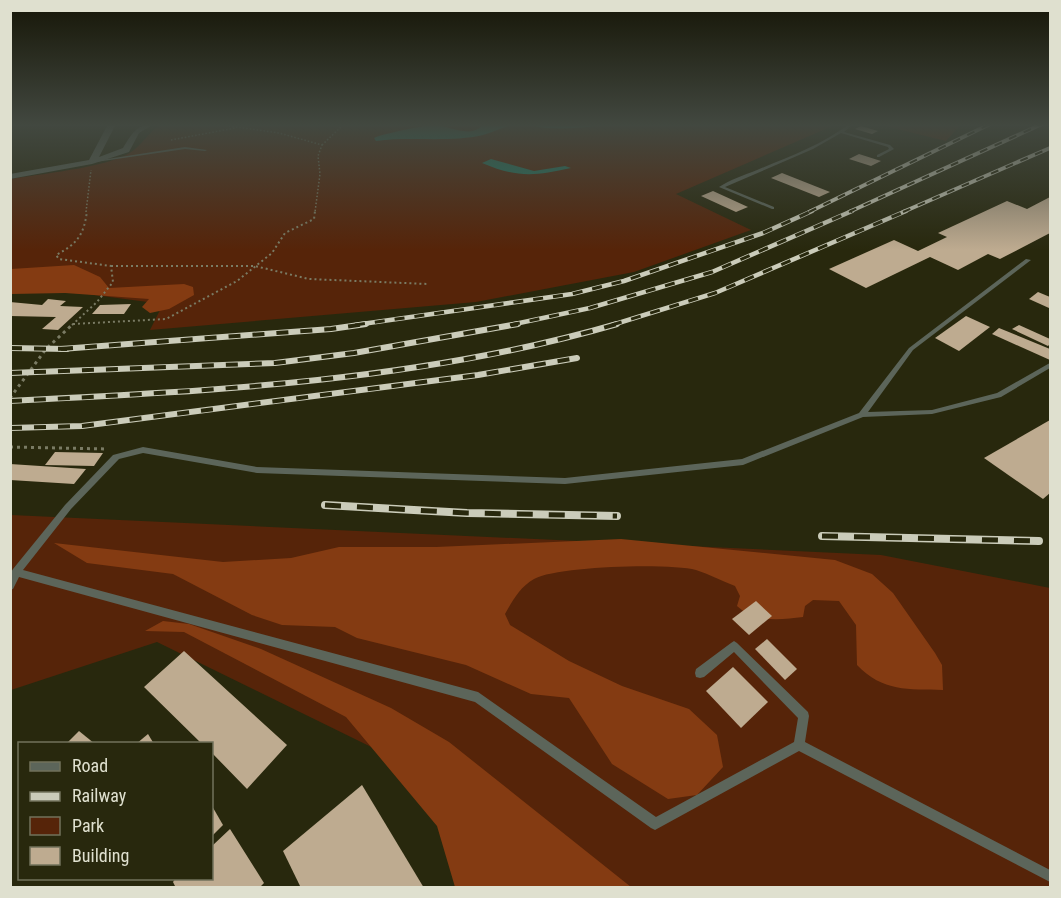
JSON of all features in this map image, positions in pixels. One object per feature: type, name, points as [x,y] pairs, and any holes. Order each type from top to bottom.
[{"type":"street","points":[[10,177],[71,166]]},
{"type":"lane","points":[[768,166],[721,187],[772,208]]},
{"type":"lane","points":[[862,415],[911,349],[1028,260]]},
{"type":"lane","points":[[10,586],[16,572],[68,507],[116,457],[143,450],[257,470],[565,481],[743,462],[862,415],[932,412],[999,395],[1050,365]]},
{"type":"lane","points":[[16,572],[478,697],[655,824],[799,745]]},
{"type":"lane","points":[[700,672],[734,646],[804,716],[799,745]]},
{"type":"lane","points":[[799,745],[1050,876]]},
{"type":"path","points":[[92,166],[85,225],[75,245],[56,255],[59,259],[111,266],[255,266],[309,279],[428,284]]},
{"type":"path","points":[[74,324],[166,319],[237,281],[272,253],[285,233],[314,219],[319,166]]},
{"type":"path","points":[[10,398],[46,349],[97,302],[113,282],[111,266]]},
{"type":"path","points":[[10,447],[110,449]]},
{"type":"green space","points":[[90,166],[741,166],[676,194],[751,230],[634,272],[476,302],[150,330],[163,304],[11,284],[11,179]]},
{"type":"green space","points":[[11,515],[881,555],[1050,588],[1050,887],[487,887],[410,766],[157,642],[11,690]]},
{"type":"shaded area","points":[[74,265],[100,277],[109,288],[184,284],[193,287],[194,295],[169,309],[150,313],[142,307],[149,299],[65,293],[11,294],[11,269]]},
{"type":"shaded area","points":[[621,539],[835,560],[872,574],[893,593],[935,653],[942,665],[943,690],[886,685],[867,674],[857,665],[856,625],[839,601],[813,600],[805,606],[803,617],[760,618],[737,606],[740,596],[735,586],[706,573],[682,568],[639,566],[566,571],[529,582],[505,614],[510,625],[569,661],[622,686],[689,709],[717,735],[723,767],[697,795],[668,799],[612,764],[569,698],[531,694],[466,665],[357,638],[335,627],[282,625],[252,615],[173,574],[87,563],[54,543],[223,562],[291,558],[339,547],[436,547]]},
{"type":"shaded area","points":[[163,621],[189,624],[261,649],[391,708],[449,742],[631,887],[455,887],[437,826],[346,717],[184,632],[145,631]]},
{"type":"water","points":[[489,166],[516,166],[534,171],[565,166],[571,168],[526,174]]},
{"type":"building","points":[[782,173],[830,192],[819,197],[771,178]]},
{"type":"building","points":[[713,191],[748,207],[736,212],[701,196]]},
{"type":"building","points":[[1050,197],[1050,233],[1000,259],[988,254],[958,270],[930,257],[866,288],[829,269],[894,240],[918,251],[947,237],[938,233],[1007,201],[1027,209]]},
{"type":"building","points":[[1038,292],[1050,297],[1049,308],[1029,299]]},
{"type":"building","points":[[48,299],[66,301],[60,306],[83,307],[58,330],[42,329],[56,317],[10,316],[10,302],[42,305]]},
{"type":"building","points":[[131,304],[124,314],[92,314],[100,305]]},
{"type":"building","points":[[966,316],[990,327],[959,351],[935,338]]},
{"type":"building","points":[[1019,325],[1050,339],[1050,344],[1048,346],[1012,329]]},
{"type":"building","points":[[999,328],[1050,349],[1050,360],[992,334]]},
{"type":"building","points":[[1050,420],[1050,493],[1043,499],[984,458]]},
{"type":"building","points":[[55,452],[103,453],[94,466],[45,465]]},
{"type":"building","points":[[10,464],[86,469],[74,484],[10,480]]},
{"type":"building","points":[[756,601],[772,616],[749,635],[732,619]]},
{"type":"building","points":[[767,639],[797,669],[785,680],[755,649]]},
{"type":"building","points":[[184,651],[287,745],[247,789],[213,754],[213,742],[200,742],[144,687]]},
{"type":"building","points":[[733,667],[768,702],[741,728],[706,691]]},
{"type":"building","points":[[79,731],[93,742],[68,742]]},
{"type":"building","points":[[148,734],[153,742],[138,742]]},
{"type":"building","points":[[362,785],[424,888],[301,888],[283,851]]},
{"type":"building","points":[[213,808],[223,825],[213,835]]},
{"type":"building","points":[[230,829],[264,883],[259,888],[176,888],[173,882],[174,880],[213,880],[213,845]]},
{"type":"railway","points":[[809,212],[904,166]]},
{"type":"railway","points":[[849,212],[950,166]]},
{"type":"railway","points":[[903,212],[1009,166]]},
{"type":"railway","points":[[355,325],[572,294],[624,281],[763,233],[812,211]]},
{"type":"railway","points":[[510,325],[590,308],[712,272],[852,211]]},
{"type":"railway","points":[[612,325],[715,293],[906,211]]},
{"type":"railway","points":[[62,349],[331,329],[366,324]]},
{"type":"railway","points":[[10,373],[275,363],[354,353],[518,324]]},
{"type":"railway","points":[[10,401],[240,387],[392,371],[468,359],[617,324]]},
{"type":"railway","points":[[10,348],[62,349]]},
{"type":"railway","points":[[62,349],[67,349]]},
{"type":"railway","points":[[10,428],[82,426],[478,375],[577,358]]},
{"type":"railway","points":[[325,505],[467,513],[617,516]]},
{"type":"railway","points":[[822,536],[1039,541]]}]
